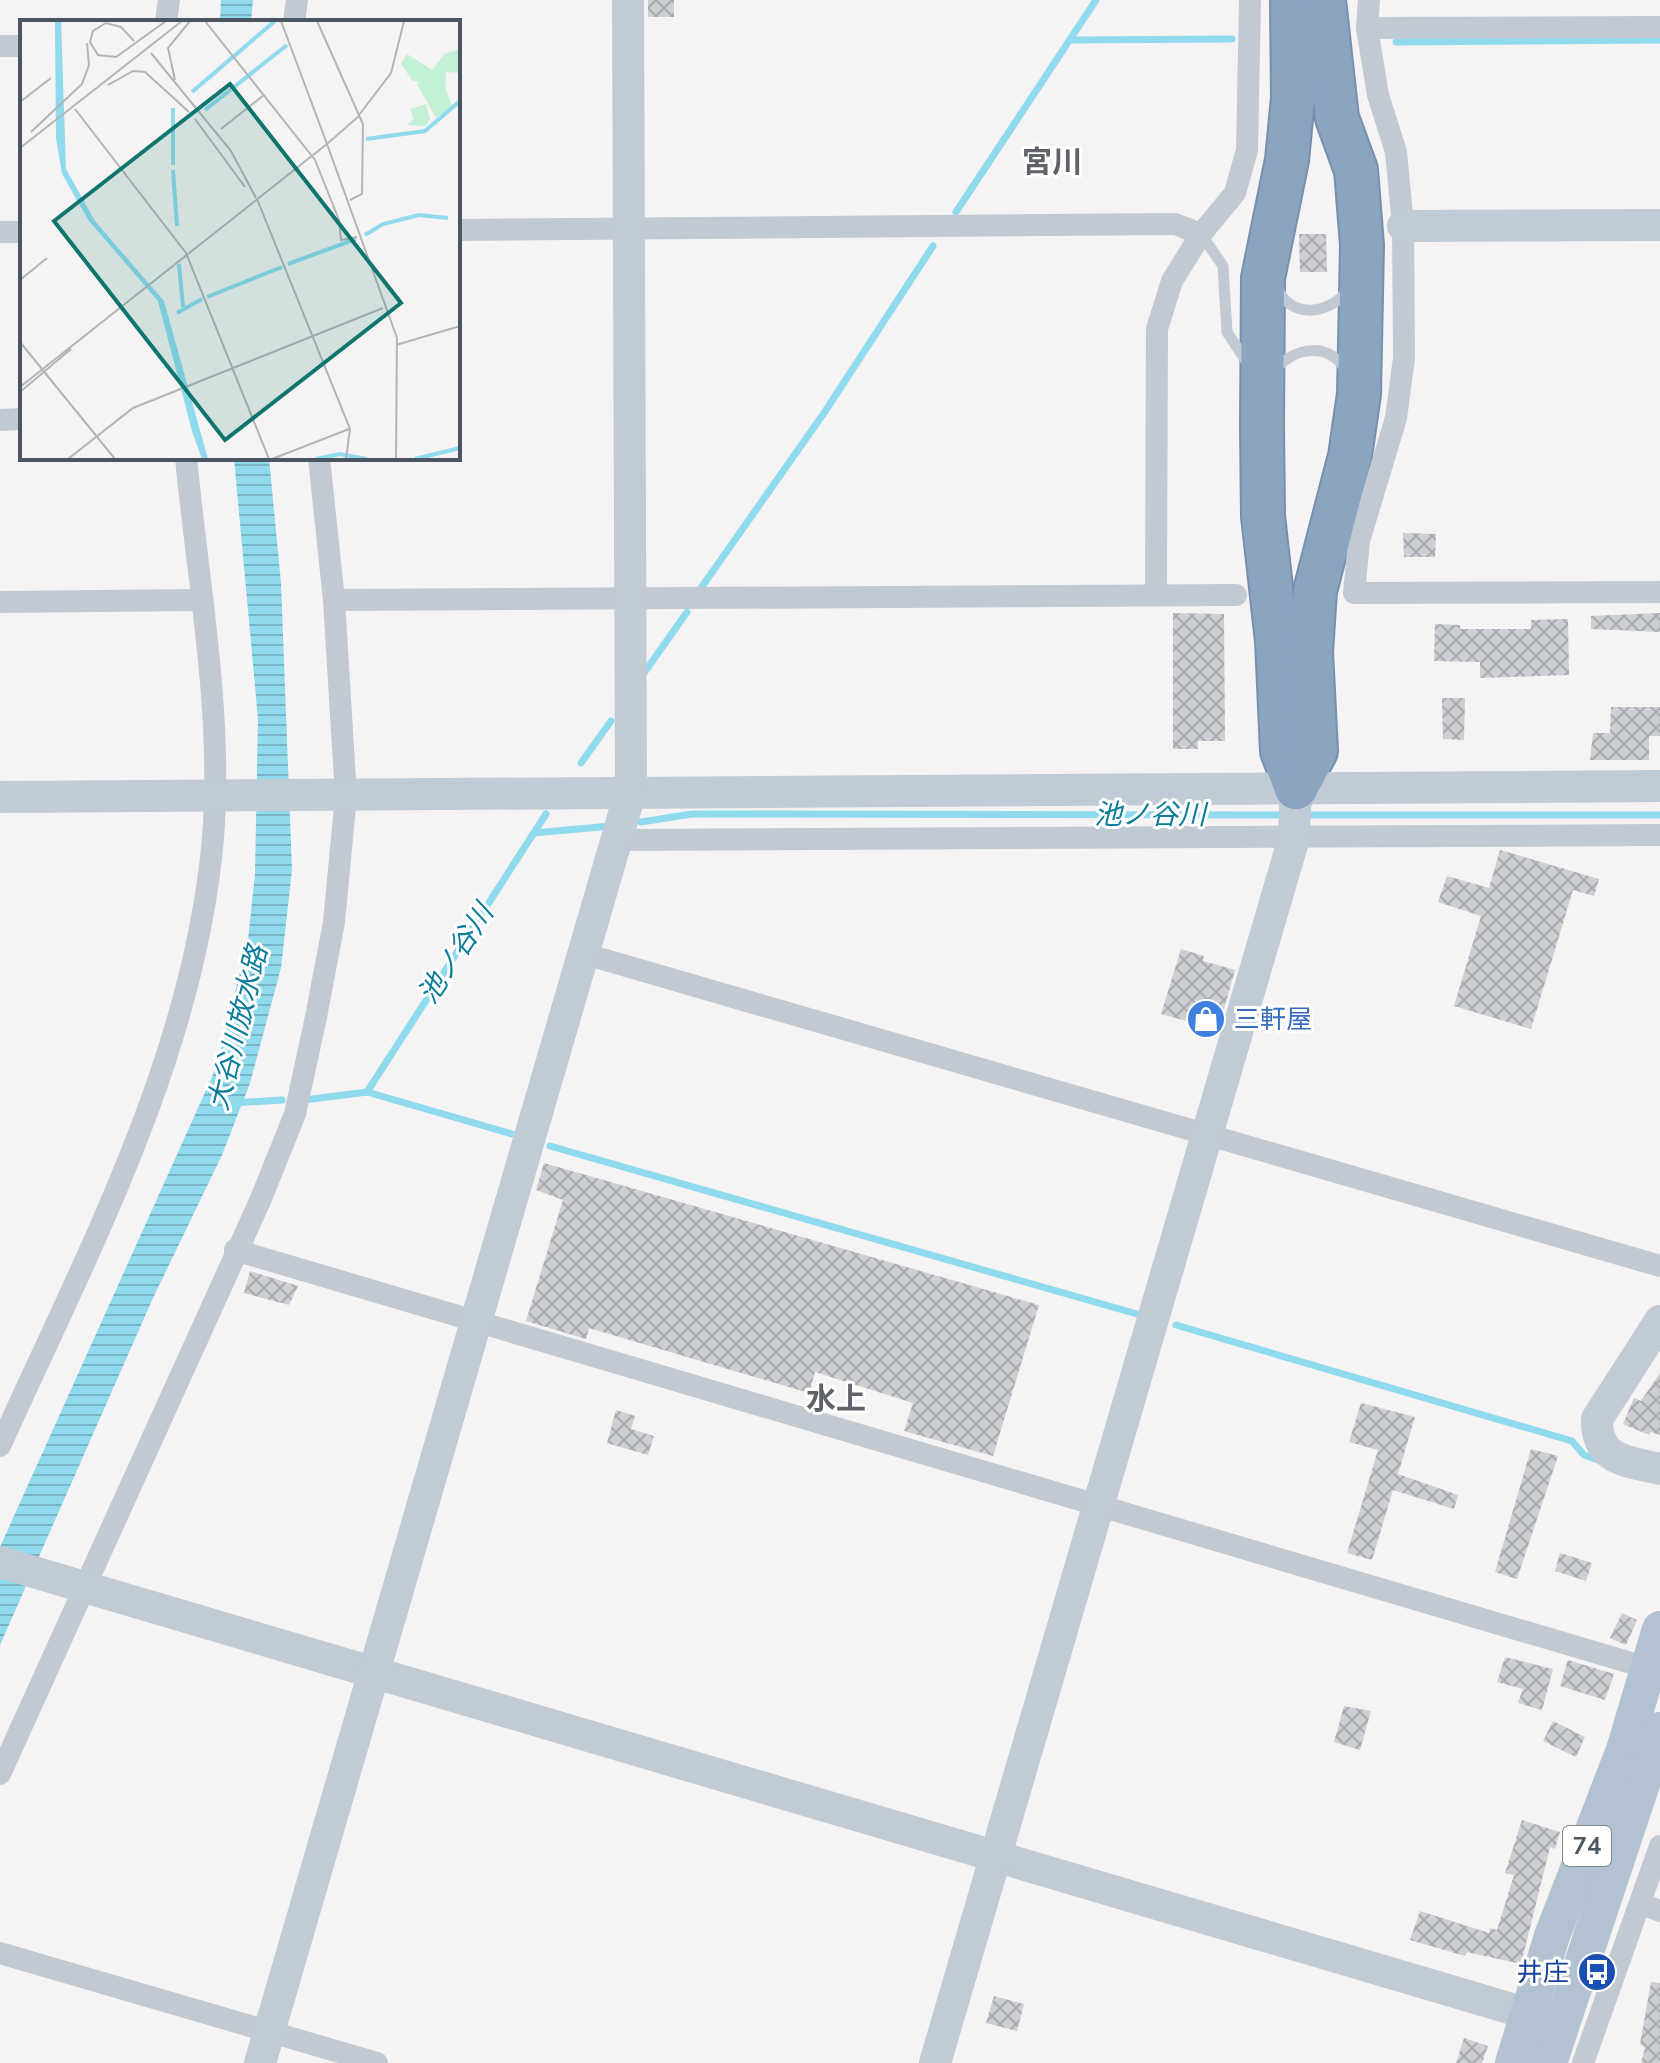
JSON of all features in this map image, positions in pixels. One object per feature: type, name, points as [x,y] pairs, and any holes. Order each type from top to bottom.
[{"type":"highway","points":[[1292,0],[1293,98],[1289,145],[1263,278],[1263,516],[1277,641],[1282,751],[1295,813]]},
{"type":"highway","points":[[1295,813],[1316,751],[1311,652],[1315,591],[1350,456],[1359,394],[1362,266],[1356,170],[1337,118],[1324,0]]},
{"type":"main road","name":"74","points":[[1513,2063],[1552,1936],[1624,1750],[1660,1629]]},
{"type":"main road","name":"74","points":[[1549,2063],[1659,1736]]},
{"type":"street","points":[[166,20],[169,0]]},
{"type":"street","points":[[294,20],[297,0]]},
{"type":"street","points":[[260,2063],[631,790],[628,0]]},
{"type":"street","points":[[1156,595],[1157,329],[1172,281],[1201,234],[1235,193],[1247,150],[1250,0]]},
{"type":"street","points":[[1369,0],[1367,28],[1378,95],[1396,152],[1403,226],[1404,358],[1398,403],[1359,541],[1354,593],[1660,592]]},
{"type":"street","points":[[1367,28],[1660,27]]},
{"type":"street","points":[[460,230],[1175,224],[1201,234]]},
{"type":"street","points":[[1403,226],[1660,225]]},
{"type":"street","points":[[0,420],[20,419]]},
{"type":"street","points":[[0,1446],[111,1200],[166,1060],[190,980],[203,919],[219,794],[186,460]]},
{"type":"street","points":[[0,1774],[295,1114],[334,922],[346,796],[334,600],[319,460]]},
{"type":"street","points":[[334,600],[1236,595]]},
{"type":"street","points":[[0,602],[200,600]]},
{"type":"street","points":[[617,840],[1295,813],[1660,786]]},
{"type":"street","points":[[1,799],[631,790],[1295,813],[1660,835]]},
{"type":"street","points":[[935,2063],[1208,1135],[1295,813]]},
{"type":"street","points":[[585,954],[1660,1266]]},
{"type":"street","points":[[235,1250],[1648,1668]]},
{"type":"street","points":[[1660,1321],[1597,1419],[1597,1437],[1605,1450],[1619,1459],[1660,1469]]},
{"type":"street","points":[[0,1562],[1529,2014]]},
{"type":"street","points":[[1583,2063],[1651,1908],[1660,1846]]},
{"type":"street","points":[[0,1953],[377,2063]]},
{"type":"lane","points":[[1201,234],[1223,266],[1227,332],[1263,385],[1282,361],[1298,352],[1314,349],[1330,354],[1344,366],[1359,394]]},
{"type":"lane","points":[[1268,249],[1272,277],[1279,293],[1293,306],[1311,312],[1329,308],[1342,298],[1362,266]]},
{"type":"water","points":[[221,0],[253,0],[251,20],[220,20]]},
{"type":"water","name":"大谷川放水路","points":[[234,460],[269,460],[281,583],[292,870],[281,968],[250,1083],[222,1155],[153,1298],[0,1645],[0,1547],[216,1068],[248,940],[255,874],[258,719]]},
{"type":"building","points":[[648,0],[674,0],[674,17],[648,17]]},
{"type":"building","points":[[1299,234],[1326,234],[1327,272],[1300,272]]},
{"type":"building","points":[[1403,533],[1436,534],[1435,557],[1404,557]]},
{"type":"building","points":[[1173,613],[1224,614],[1225,741],[1198,741],[1198,749],[1173,749]]},
{"type":"building","points":[[1660,613],[1660,632],[1591,629],[1591,616]]},
{"type":"building","points":[[1568,619],[1569,675],[1480,678],[1480,662],[1434,661],[1435,624],[1460,625],[1460,629],[1531,629],[1531,620]]},
{"type":"building","points":[[1442,698],[1465,698],[1464,740],[1443,739]]},
{"type":"building","points":[[1611,707],[1660,707],[1660,736],[1649,736],[1649,760],[1590,760],[1593,733],[1610,733]]},
{"type":"building","points":[[1500,850],[1599,879],[1594,896],[1573,890],[1531,1029],[1454,1006],[1481,916],[1438,902],[1447,876],[1489,888]]},
{"type":"building","points":[[1181,949],[1204,956],[1203,961],[1235,970],[1216,1037],[1188,1029],[1190,1022],[1161,1014]]},
{"type":"building","points":[[544,1163],[1039,1305],[993,1456],[904,1431],[913,1403],[815,1372],[809,1393],[589,1328],[586,1339],[526,1321],[563,1200],[536,1190]]},
{"type":"building","points":[[250,1271],[298,1286],[289,1305],[244,1293]]},
{"type":"building","points":[[1660,1373],[1660,1435],[1651,1432],[1649,1435],[1623,1424],[1634,1398],[1641,1401]]},
{"type":"building","points":[[1361,1403],[1415,1417],[1398,1474],[1458,1495],[1454,1509],[1393,1490],[1372,1560],[1347,1553],[1378,1450],[1349,1442]]},
{"type":"building","points":[[616,1410],[635,1416],[631,1429],[654,1436],[648,1455],[607,1443]]},
{"type":"building","points":[[1531,1449],[1558,1456],[1517,1579],[1495,1572]]},
{"type":"building","points":[[1560,1553],[1592,1563],[1586,1581],[1555,1571]]},
{"type":"building","points":[[1622,1613],[1637,1620],[1626,1645],[1610,1638]]},
{"type":"building","points":[[1505,1657],[1553,1669],[1542,1710],[1518,1703],[1523,1689],[1497,1682]]},
{"type":"building","points":[[1568,1660],[1614,1674],[1605,1700],[1560,1686]]},
{"type":"building","points":[[1344,1706],[1371,1711],[1360,1750],[1334,1742]]},
{"type":"building","points":[[1553,1721],[1585,1737],[1576,1757],[1543,1741]]},
{"type":"building","points":[[1522,1820],[1560,1832],[1555,1849],[1550,1847],[1521,1964],[1467,1952],[1465,1956],[1410,1940],[1420,1911],[1489,1933],[1490,1928],[1497,1930],[1514,1875],[1505,1873]]},
{"type":"building","points":[[1651,1982],[1660,1983],[1660,2063],[1641,2063],[1645,2048],[1640,2044]]},
{"type":"building","points":[[994,1996],[1024,2004],[1017,2031],[986,2023]]},
{"type":"building","points":[[1464,2038],[1488,2046],[1482,2063],[1456,2063]]},
{"type":"waterway","points":[[956,212],[1096,0]]},
{"type":"waterway","points":[[1070,40],[1232,39]]},
{"type":"waterway","points":[[1396,42],[1660,40]]},
{"type":"waterway","points":[[701,588],[824,413],[933,246]]},
{"type":"waterway","points":[[644,673],[687,612]]},
{"type":"waterway","points":[[581,763],[611,721]]},
{"type":"waterway","name":"池ノ谷川","points":[[367,1092],[546,814]]},
{"type":"waterway","name":"池ノ谷川","points":[[641,822],[692,814],[1286,815]]},
{"type":"waterway","name":"池ノ谷川","points":[[1302,815],[1660,815]]},
{"type":"waterway","name":"池ノ谷川","points":[[534,833],[611,826]]},
{"type":"waterway","points":[[304,1100],[367,1092],[512,1134]]},
{"type":"waterway","name":"池ノ谷川","points":[[232,1103],[282,1100]]},
{"type":"waterway","points":[[550,1146],[1137,1314]]},
{"type":"waterway","points":[[1176,1325],[1572,1441],[1584,1455],[1601,1461]]},
{"type":"place","name":"三軒屋","points":[[1206,1019]]},
{"type":"place","name":"井庄","points":[[1597,1972]]},
{"type":"district","name":"宮川","points":[[1052,162]]},
{"type":"district","name":"水上","points":[[836,1399]]}]
